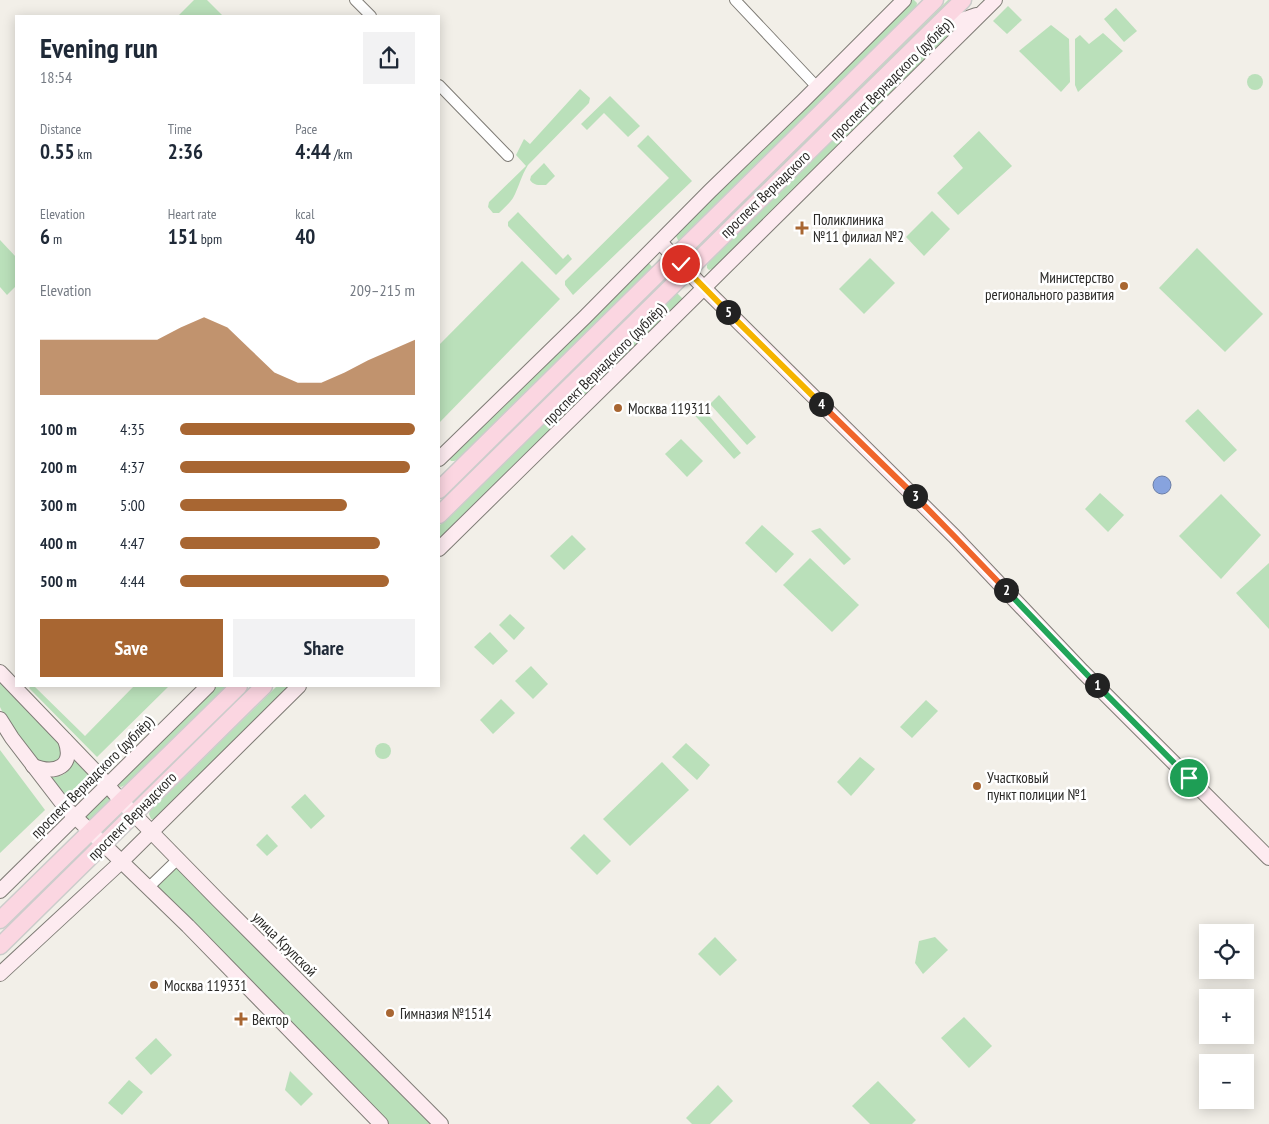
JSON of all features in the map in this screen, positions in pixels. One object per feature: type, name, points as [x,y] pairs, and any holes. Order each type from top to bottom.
[{"type":"main road","name":"проспект Вернадского","points":[[440,489],[935,0]]},
{"type":"main road","name":"проспект Вернадского","points":[[440,514],[963,0]]},
{"type":"main road","name":"проспект Вернадского","points":[[0,920],[239,687]]},
{"type":"main road","name":"проспект Вернадского","points":[[0,946],[263,687]]},
{"type":"street","points":[[355,0],[370,15]]},
{"type":"street","points":[[735,0],[816,87]]},
{"type":"street","points":[[440,459],[904,0]]},
{"type":"street","name":"проспект Вернадского (дублёр)","points":[[917,18],[922,0]]},
{"type":"street","name":"проспект Вернадского (дублёр)","points":[[440,548],[995,0]]},
{"type":"street","name":"проспект Вернадского (дублёр)","points":[[932,31],[983,12]]},
{"type":"street","points":[[440,86],[508,156]]},
{"type":"street","points":[[660,242],[954,536],[1082,671],[1269,858]]},
{"type":"street","points":[[440,467],[465,464]]},
{"type":"street","name":"улица Крупской","points":[[0,672],[151,832],[441,1124]]},
{"type":"street","name":"проспект Вернадского (дублёр)","points":[[0,891],[207,687]]},
{"type":"street","points":[[0,974],[121,862],[299,687]]},
{"type":"street","points":[[0,719],[12,738],[65,807],[188,926],[381,1124]]},
{"type":"street","points":[[33,766],[42,770],[56,769],[61,766],[66,761],[68,754],[65,740]]},
{"type":"street","points":[[148,888],[178,859]]},
{"type":"green space","points":[[194,0],[207,0],[222,15],[179,15]]},
{"type":"green space","points":[[911,0],[917,3],[916,8],[681,241],[678,240],[677,232]]},
{"type":"green space","points":[[948,0],[952,0],[693,257],[691,254]]},
{"type":"green space","points":[[1008,6],[1022,20],[1007,34],[993,21]]},
{"type":"green space","points":[[1116,8],[1137,31],[1124,42],[1104,19]]},
{"type":"green space","points":[[1051,25],[1069,39],[1070,82],[1061,92],[1019,51]]},
{"type":"green space","points":[[942,30],[948,37],[715,268],[709,270],[707,265],[710,261]]},
{"type":"green space","points":[[1103,33],[1123,51],[1078,92],[1075,85],[1075,39],[1080,35],[1089,44]]},
{"type":"green space","points":[[1252,74],[1258,74],[1263,79],[1261,88],[1252,90],[1247,85],[1247,79]]},
{"type":"green space","points":[[580,89],[590,98],[589,103],[528,165],[510,202],[499,213],[493,213],[488,207],[489,202],[526,166],[516,155],[524,139],[530,144]]},
{"type":"green space","points":[[610,96],[640,126],[628,137],[604,113],[587,130],[581,124]]},
{"type":"green space","points":[[979,131],[1012,166],[958,215],[937,193],[963,168],[953,156]]},
{"type":"green space","points":[[648,135],[692,181],[573,295],[565,285],[565,281],[669,178],[637,146]]},
{"type":"green space","points":[[544,163],[555,176],[546,185],[535,184],[530,180],[531,176]]},
{"type":"green space","points":[[932,211],[950,229],[924,256],[906,237]]},
{"type":"green space","points":[[518,212],[563,259],[568,254],[572,259],[556,275],[508,226],[508,222]]},
{"type":"green space","points":[[0,240],[15,256],[15,287],[7,295],[0,287]]},
{"type":"green space","points":[[1197,248],[1263,314],[1225,352],[1159,288]]},
{"type":"green space","points":[[870,258],[895,283],[864,314],[839,289]]},
{"type":"green space","points":[[522,261],[560,299],[440,422],[440,344]]},
{"type":"green space","points":[[648,262],[653,268],[457,460],[451,461],[449,458]]},
{"type":"green space","points":[[676,292],[683,299],[440,539],[440,525]]},
{"type":"green space","points":[[719,395],[756,437],[747,445],[710,404]]},
{"type":"green space","points":[[698,403],[741,453],[734,459],[690,410]]},
{"type":"green space","points":[[1198,409],[1237,450],[1224,462],[1185,421]]},
{"type":"green space","points":[[681,439],[703,461],[687,477],[665,454]]},
{"type":"green space","points":[[1100,493],[1124,515],[1108,532],[1085,509]]},
{"type":"green space","points":[[1221,494],[1261,535],[1221,579],[1179,536]]},
{"type":"green space","points":[[762,525],[794,554],[776,573],[745,543]]},
{"type":"green space","points":[[820,528],[851,559],[844,565],[811,531]]},
{"type":"green space","points":[[572,535],[586,549],[564,570],[550,556]]},
{"type":"green space","points":[[810,558],[859,605],[832,632],[783,585]]},
{"type":"green space","points":[[1269,563],[1269,629],[1236,593]]},
{"type":"green space","points":[[510,614],[525,628],[514,640],[499,625]]},
{"type":"green space","points":[[490,632],[508,651],[493,665],[474,647]]},
{"type":"green space","points":[[531,666],[548,684],[533,699],[515,681]]},
{"type":"green space","points":[[0,681],[59,740],[63,749],[59,763],[42,765],[27,748],[0,707]]},
{"type":"green space","points":[[35,687],[85,736],[133,687],[168,687],[97,757],[29,688]]},
{"type":"green space","points":[[215,687],[226,687],[127,784],[121,787],[119,782]]},
{"type":"green space","points":[[276,687],[289,687],[158,817],[151,819],[150,811]]},
{"type":"green space","points":[[501,699],[515,713],[493,734],[480,720]]},
{"type":"green space","points":[[926,700],[938,711],[912,738],[900,727]]},
{"type":"green space","points":[[383,743],[389,745],[391,751],[389,757],[383,759],[377,757],[375,751],[377,745]]},
{"type":"green space","points":[[686,743],[710,765],[697,780],[672,757]]},
{"type":"green space","points":[[0,750],[45,810],[0,853]]},
{"type":"green space","points":[[73,757],[90,774],[66,796],[51,777],[60,776],[67,772]]},
{"type":"green space","points":[[860,757],[875,769],[851,796],[837,782]]},
{"type":"green space","points":[[662,762],[689,790],[630,846],[603,819]]},
{"type":"green space","points":[[107,794],[113,799],[90,821],[86,820],[84,816]]},
{"type":"green space","points":[[305,794],[325,816],[311,829],[291,807]]},
{"type":"green space","points":[[267,834],[278,846],[267,856],[256,845]]},
{"type":"green space","points":[[584,834],[611,861],[597,875],[570,848]]},
{"type":"green space","points":[[178,863],[436,1124],[385,1124],[154,888]]},
{"type":"green space","points":[[715,937],[737,960],[720,976],[698,954]]},
{"type":"green space","points":[[935,937],[948,950],[923,974],[915,963],[919,941]]},
{"type":"green space","points":[[964,1017],[992,1046],[969,1068],[941,1038]]},
{"type":"green space","points":[[156,1038],[172,1055],[151,1075],[135,1058]]},
{"type":"green space","points":[[290,1071],[313,1094],[301,1106],[285,1090]]},
{"type":"green space","points":[[129,1080],[143,1092],[122,1115],[108,1103]]},
{"type":"green space","points":[[878,1081],[916,1120],[912,1124],[870,1124],[852,1106]]},
{"type":"green space","points":[[718,1085],[733,1101],[710,1124],[692,1124],[686,1118]]},
{"type":"water","points":[[1162,476],[1168,479],[1171,485],[1168,491],[1162,494],[1156,491],[1153,485],[1156,479]]},
{"type":"place","name":"Поликлиника №11 филиал №2","points":[[802,228]]},
{"type":"place","name":"Министерство регионального развития","points":[[1124,286]]},
{"type":"place","name":"Москва 119311","points":[[618,408]]},
{"type":"place","name":"Участковый пункт полиции №1","points":[[977,786]]},
{"type":"place","name":"Москва 119331","points":[[154,985]]},
{"type":"place","name":"Гимназия №1514","points":[[390,1013]]},
{"type":"place","name":"Вектор","points":[[241,1019]]},
{"type":"route","points":[[681,264],[954,536],[1082,671],[1189,778]]}]
